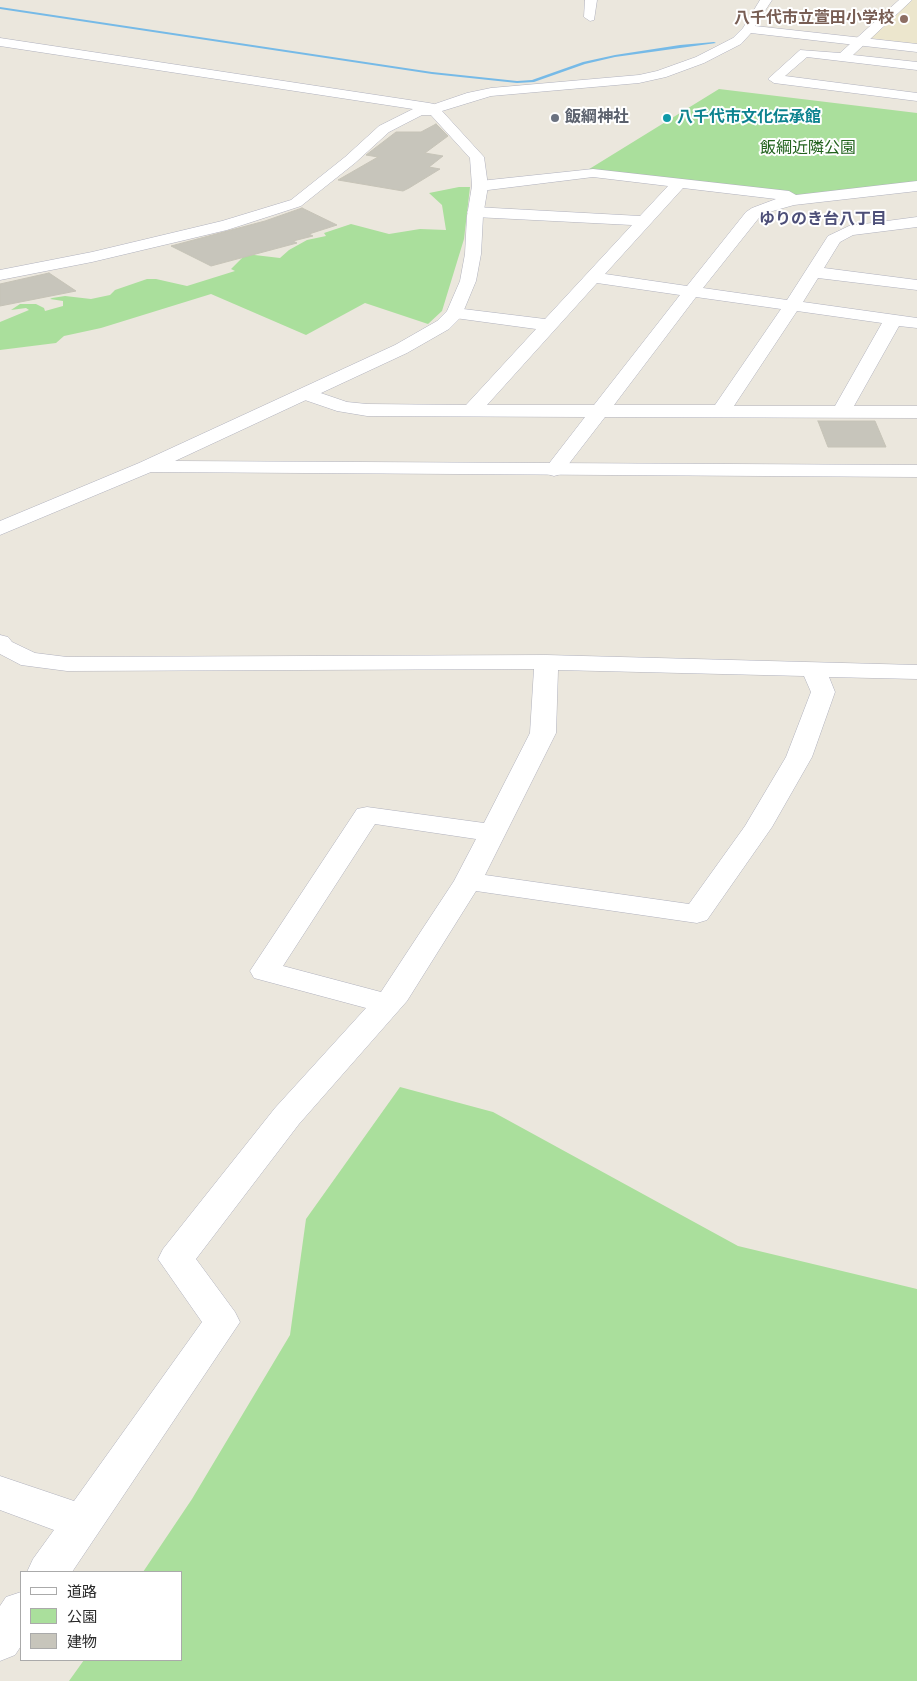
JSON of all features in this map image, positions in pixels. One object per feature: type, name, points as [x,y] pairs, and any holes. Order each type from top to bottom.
[{"type":"street","points":[[590,17],[591,0]]},
{"type":"street","points":[[0,275],[92,257],[227,225],[296,203],[390,125],[419,111],[436,109],[472,96],[491,92],[639,79],[661,74],[726,48],[738,41],[766,0]]},
{"type":"street","points":[[843,57],[906,0]]},
{"type":"street","points":[[748,29],[917,48]]},
{"type":"street","points":[[0,42],[436,109],[477,157],[480,186],[473,254],[468,281],[455,313],[442,325],[426,336],[306,394],[146,467],[0,529]]},
{"type":"street","points":[[917,66],[804,53],[774,79],[917,97]]},
{"type":"street","points":[[480,186],[593,173],[789,196],[794,200]]},
{"type":"street","points":[[472,410],[679,183]]},
{"type":"street","points":[[554,470],[752,215],[766,207],[794,200],[917,186]]},
{"type":"street","points":[[476,212],[645,221]]},
{"type":"street","points":[[721,411],[837,236],[849,231],[893,225],[913,229]]},
{"type":"street","points":[[813,272],[917,285]]},
{"type":"street","points":[[594,278],[917,323]]},
{"type":"street","points":[[455,313],[550,326]]},
{"type":"street","points":[[841,412],[893,320]]},
{"type":"street","points":[[306,394],[344,407],[367,410],[917,412]]},
{"type":"street","points":[[146,467],[917,471]]},
{"type":"street","points":[[0,642],[4,647],[30,660],[67,664],[546,662],[917,672]]},
{"type":"street","points":[[49,1571],[222,1322],[176,1259],[287,1116],[396,994],[468,881],[543,733],[546,662]]},
{"type":"street","points":[[468,881],[697,914],[758,827],[799,757],[823,692],[814,670]]},
{"type":"street","points":[[387,1004],[265,971],[367,815],[493,833]]},
{"type":"street","points":[[0,1493],[83,1522]]},
{"type":"street","points":[[0,1641],[20,1612]]},
{"type":"shaded area","name":"八千代市立萱田小学校","points":[[911,0],[917,0],[917,44],[871,38]]},
{"type":"green space","name":"飯綱近隣公園","points":[[719,89],[917,113],[917,184],[794,200],[586,171]]},
{"type":"green space","points":[[459,187],[470,187],[464,239],[442,311],[428,324],[365,303],[306,335],[211,294],[101,328],[64,336],[56,343],[0,350],[0,322],[29,310],[26,308],[11,310],[20,304],[36,304],[44,308],[45,311],[63,306],[63,301],[50,299],[52,298],[65,296],[91,299],[110,295],[115,290],[147,279],[156,279],[187,286],[235,271],[231,269],[246,254],[280,258],[289,250],[307,240],[326,236],[324,233],[351,224],[389,234],[420,229],[446,230],[442,205],[429,193]]},
{"type":"green space","points":[[400,1087],[493,1112],[738,1246],[917,1289],[917,1681],[69,1681],[83,1661],[182,1661],[182,1571],[144,1571],[192,1499],[290,1335],[306,1219]]},
{"type":"building","points":[[436,124],[448,136],[425,153],[443,156],[429,167],[440,169],[409,188],[403,191],[338,180],[378,157],[366,155],[396,132],[421,132]]},
{"type":"building","points":[[302,208],[337,225],[309,234],[313,236],[293,241],[297,243],[211,266],[171,246],[265,221]]},
{"type":"building","points":[[49,273],[76,291],[0,306],[0,284]]},
{"type":"building","points":[[818,421],[875,421],[886,447],[828,447]]},
{"type":"waterway","points":[[0,8],[432,73],[517,82],[533,81],[584,63],[615,56],[714,43]]},
{"type":"place","name":"八千代市立萱田小学校","points":[[904,19]]},
{"type":"place","name":"飯綱神社","points":[[555,118]]},
{"type":"place","name":"八千代市文化伝承館","points":[[667,118]]},
{"type":"district","name":"ゆりのき台八丁目","points":[[823,220]]}]
